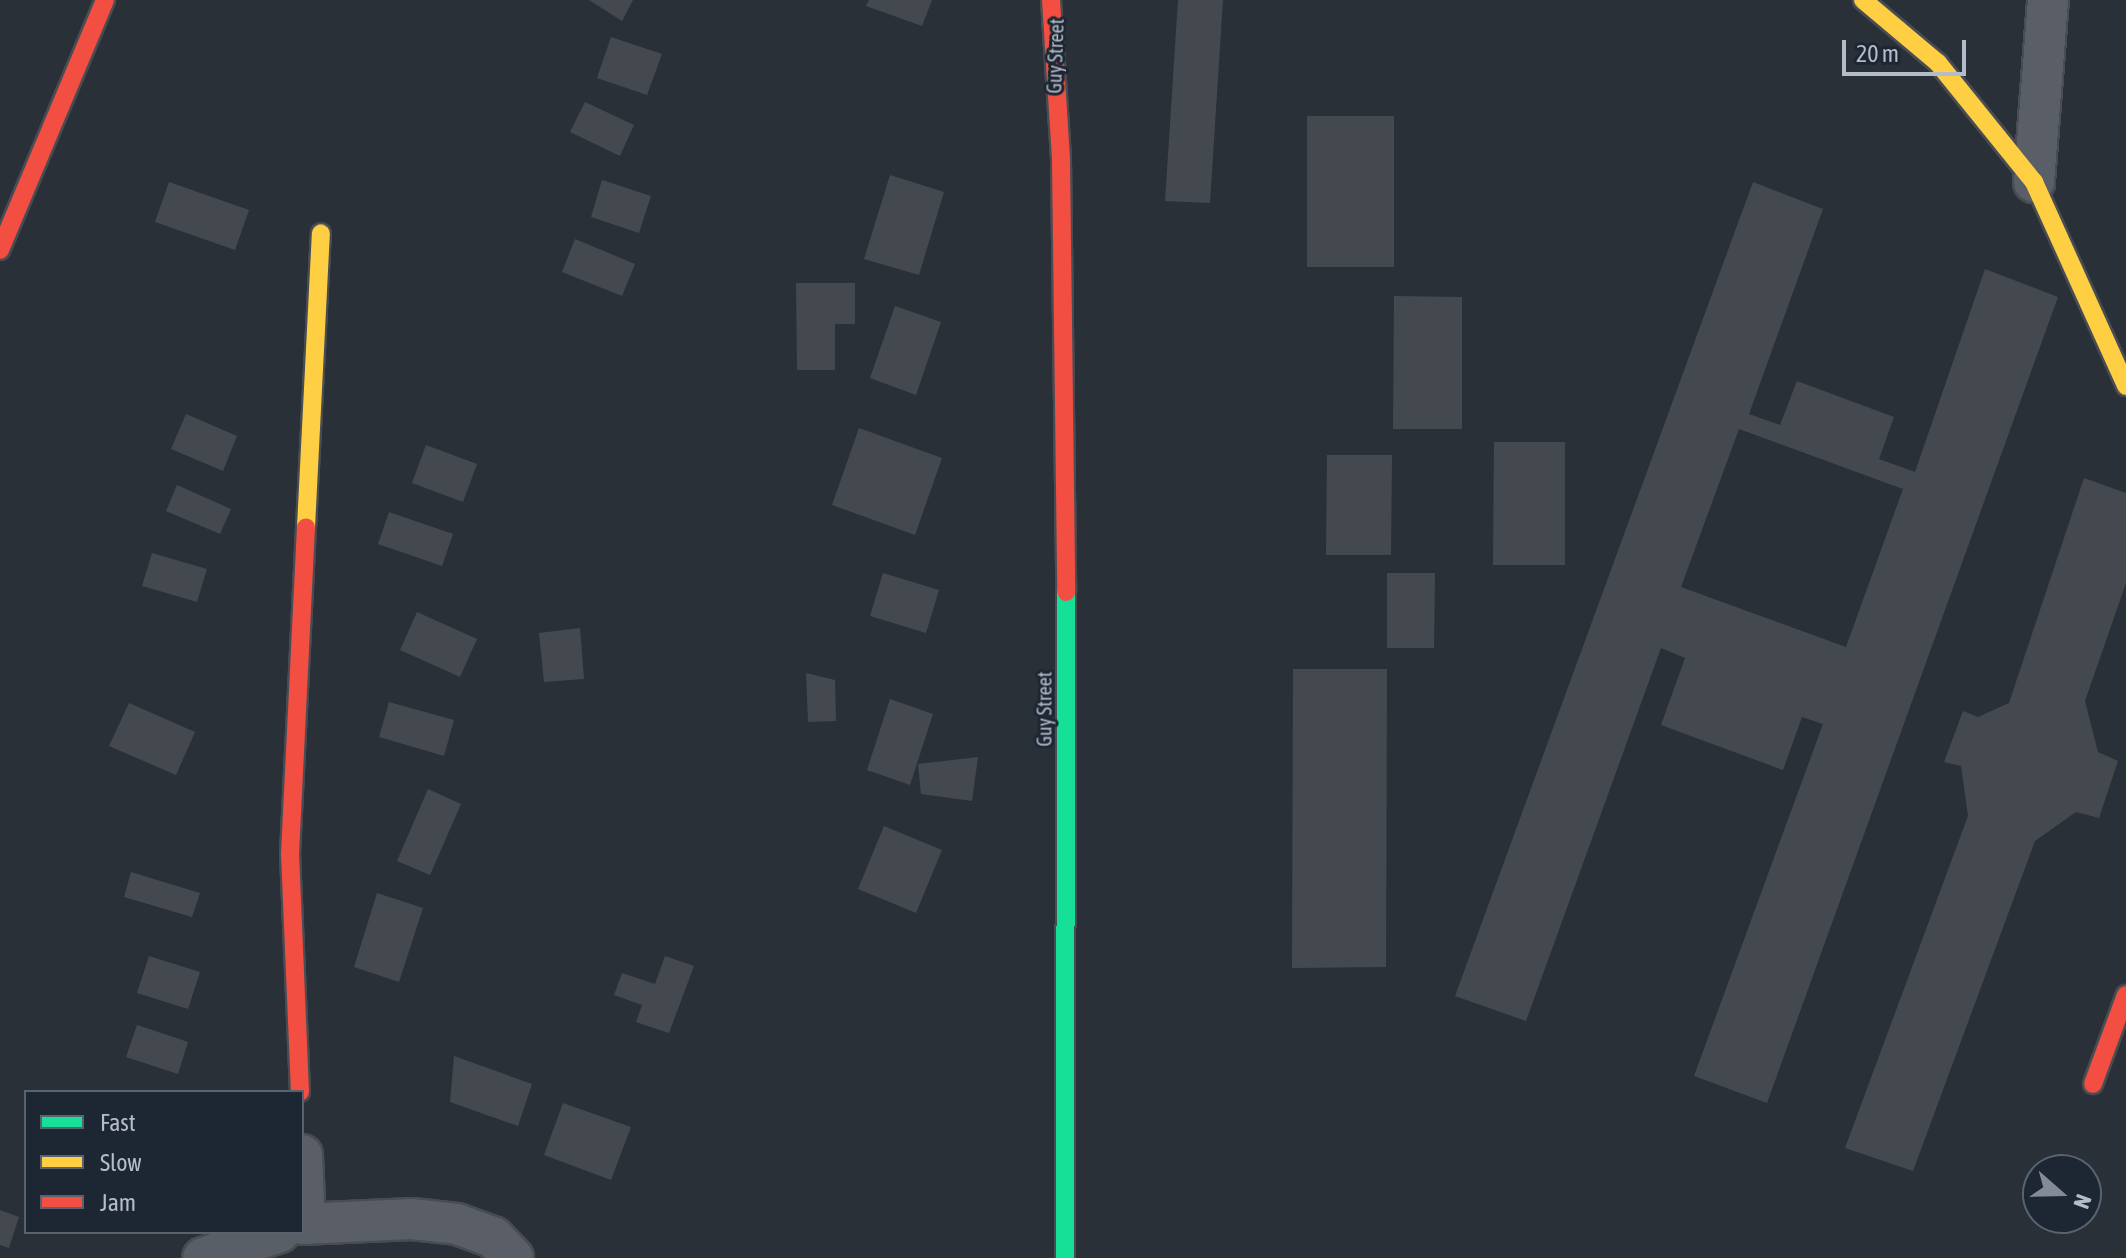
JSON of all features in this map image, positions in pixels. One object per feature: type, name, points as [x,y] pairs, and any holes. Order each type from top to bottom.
[{"type":"street","points":[[0,250],[105,0]]},
{"type":"street","name":"Guy Street","points":[[1051,0],[1061,160],[1065,1258]]},
{"type":"street","points":[[1863,0],[1938,63],[2034,182],[2126,386]]},
{"type":"street","points":[[2034,182],[2048,0]]},
{"type":"street","name":"Guy Street","points":[[1061,160],[1077,75]]},
{"type":"street","points":[[300,1090],[290,854],[321,233]]},
{"type":"street","points":[[2093,1084],[2126,995]]},
{"type":"street","points":[[304,1226],[412,1219],[457,1224],[493,1237],[513,1258]]},
{"type":"street","points":[[203,1258],[274,1234]]},
{"type":"building","points":[[589,0],[633,0],[622,21]]},
{"type":"building","points":[[869,0],[932,0],[922,26],[866,6]]},
{"type":"building","points":[[1178,0],[1223,0],[1210,203],[1165,201]]},
{"type":"building","points":[[611,37],[662,54],[647,95],[597,78]]},
{"type":"building","points":[[585,102],[634,125],[620,156],[570,132]]},
{"type":"building","points":[[1307,116],[1394,116],[1394,267],[1307,267]]},
{"type":"building","points":[[890,175],[944,192],[919,275],[864,259]]},
{"type":"building","points":[[602,180],[651,196],[639,233],[591,217]]},
{"type":"building","points":[[169,182],[249,210],[235,250],[155,222]]},
{"type":"building","points":[[1753,182],[1823,209],[1749,414],[1780,425],[1797,381],[1894,417],[1879,459],[1915,472],[1985,269],[2058,297],[1767,1103],[1694,1076],[1823,724],[1802,717],[1783,770],[1661,725],[1685,658],[1661,648],[1526,1021],[1455,996]],"holes":[[[1739,429],[1903,489],[1846,647],[1681,587]]]},
{"type":"building","points":[[575,239],[635,264],[622,296],[562,272]]},
{"type":"building","points":[[796,283],[855,283],[855,324],[835,324],[835,370],[797,370]]},
{"type":"building","points":[[1394,296],[1462,297],[1462,429],[1393,429]]},
{"type":"building","points":[[895,306],[941,322],[916,395],[870,378]]},
{"type":"building","points":[[186,414],[237,436],[223,471],[171,449]]},
{"type":"building","points":[[859,428],[942,458],[915,535],[832,505]]},
{"type":"building","points":[[1494,442],[1565,442],[1565,565],[1493,565]]},
{"type":"building","points":[[426,445],[477,464],[463,502],[412,483]]},
{"type":"building","points":[[1327,455],[1392,455],[1391,555],[1326,555]]},
{"type":"building","points":[[2084,478],[2126,493],[2126,583],[2085,701],[2098,752],[2118,761],[2099,818],[2076,812],[2035,841],[1913,1171],[1845,1148],[1968,816],[1961,766],[1944,762],[1963,711],[1978,717],[2009,703]]},
{"type":"building","points":[[177,485],[231,509],[220,534],[166,511]]},
{"type":"building","points":[[389,512],[453,534],[442,566],[378,544]]},
{"type":"building","points":[[152,553],[207,569],[197,602],[142,586]]},
{"type":"building","points":[[883,573],[939,590],[926,633],[870,616]]},
{"type":"building","points":[[1387,573],[1435,573],[1434,648],[1387,648]]},
{"type":"building","points":[[417,612],[477,639],[460,677],[400,650]]},
{"type":"building","points":[[580,628],[584,679],[544,682],[539,633]]},
{"type":"building","points":[[1293,669],[1387,669],[1386,967],[1292,968]]},
{"type":"building","points":[[806,673],[835,680],[836,721],[808,722]]},
{"type":"building","points":[[890,699],[933,714],[910,785],[867,770]]},
{"type":"building","points":[[389,702],[454,720],[444,756],[379,737]]},
{"type":"building","points":[[129,703],[195,732],[176,775],[109,746]]},
{"type":"building","points":[[978,757],[972,801],[921,794],[918,764]]},
{"type":"building","points":[[428,789],[461,804],[430,875],[397,861]]},
{"type":"building","points":[[884,826],[942,850],[916,913],[858,889]]},
{"type":"building","points":[[131,872],[200,893],[192,917],[124,897]]},
{"type":"building","points":[[377,893],[423,908],[399,982],[354,967]]},
{"type":"building","points":[[149,956],[200,972],[188,1009],[137,993]]},
{"type":"building","points":[[665,956],[694,966],[669,1033],[636,1022],[642,1005],[614,995],[622,973],[655,984]]},
{"type":"building","points":[[137,1025],[188,1042],[178,1074],[126,1057]]},
{"type":"building","points":[[454,1056],[532,1084],[518,1126],[450,1102]]},
{"type":"building","points":[[563,1103],[631,1127],[611,1180],[544,1155]]},
{"type":"building","points":[[0,1210],[19,1217],[9,1248],[0,1245]]},
{"type":"traffic: fast","points":[[1065,1258],[1066,592]]},
{"type":"traffic: slow","points":[[1863,0],[1938,63],[2034,182],[2126,386]]},
{"type":"traffic: slow","points":[[306,527],[321,233]]},
{"type":"traffic: jam","points":[[0,250],[105,0]]},
{"type":"traffic: jam","points":[[1051,0],[1061,160],[1066,592]]},
{"type":"traffic: jam","points":[[300,1090],[290,854],[306,527]]},
{"type":"traffic: jam","points":[[2093,1084],[2126,995]]}]
